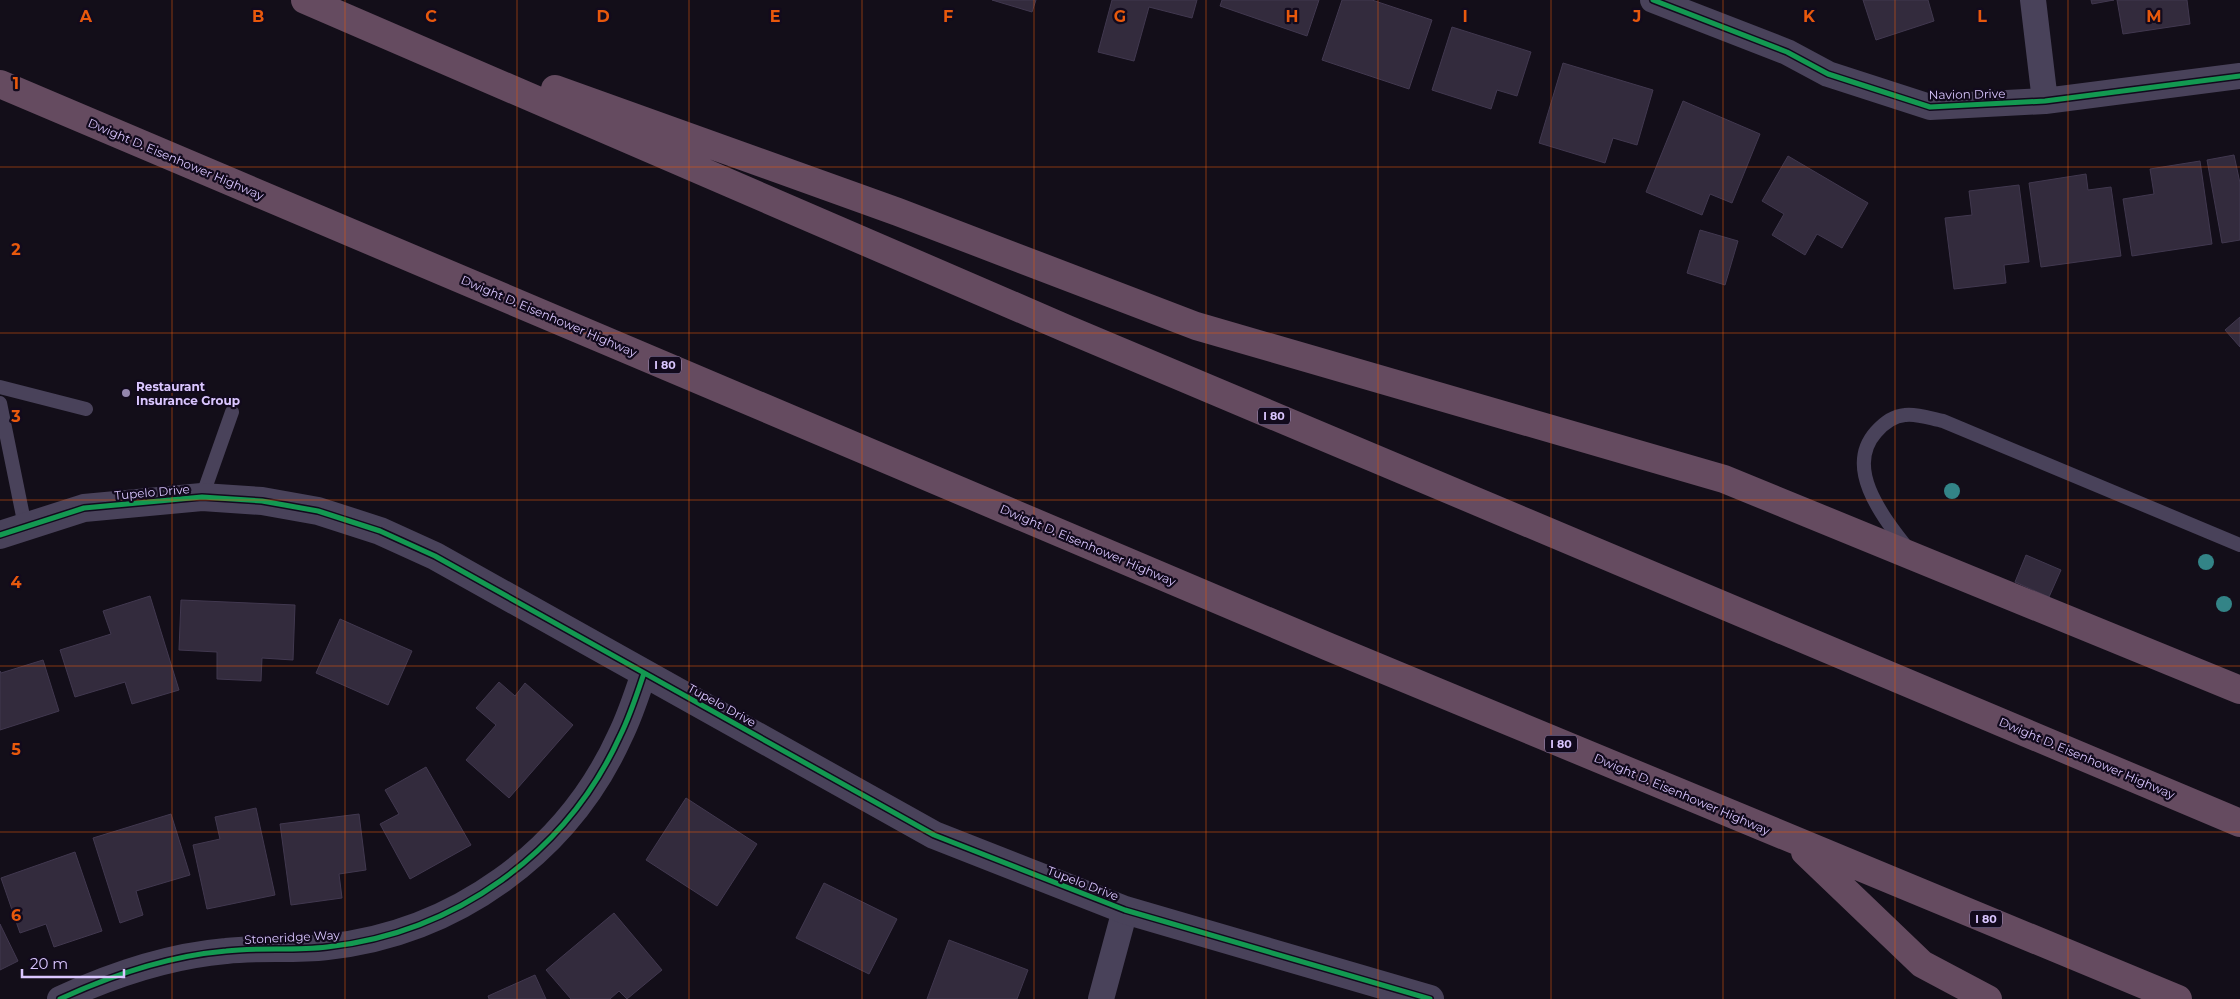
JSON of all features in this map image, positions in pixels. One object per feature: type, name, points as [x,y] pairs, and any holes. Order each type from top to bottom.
[{"type":"highway","points":[[308,1],[898,212],[1196,326],[1724,479],[2237,687]]},
{"type":"highway","name":"Dwight D. Eisenhower Highway","points":[[308,1],[1056,324],[2240,823]]},
{"type":"highway","name":"Dwight D. Eisenhower Highway","points":[[0,84],[1329,647],[2178,999]]},
{"type":"highway","points":[[1794,840],[1922,964],[1988,999]]},
{"type":"street","name":"Navion Drive","points":[[1652,0],[1787,52],[1828,74],[1930,107],[2045,101],[2240,76]]},
{"type":"street","points":[[2033,0],[2045,101]]},
{"type":"street","name":"Tupelo Drive","points":[[12,530],[84,508],[202,497],[262,501],[318,511],[380,532],[435,556],[934,836],[1125,910],[1430,999]]},
{"type":"street","name":"Stoneridge Way","points":[[60,999],[106,979],[177,958],[226,950],[327,947],[377,939],[425,924],[470,902],[532,858],[566,822],[596,781],[620,737],[644,673]]},
{"type":"street","points":[[1101,999],[1125,910]]},
{"type":"lane","points":[[0,388],[86,409]]},
{"type":"lane","points":[[0,403],[12,530]]},
{"type":"lane","points":[[202,497],[232,412]]},
{"type":"lane","points":[[1913,557],[1883,517],[1866,484],[1864,461],[1871,438],[1885,422],[1905,415],[1943,421],[2240,546]]},
{"type":"building","points":[[992,0],[1036,0],[1032,12]]},
{"type":"building","points":[[1112,0],[1197,0],[1192,18],[1149,7],[1134,61],[1098,52]]},
{"type":"building","points":[[1222,0],[1319,0],[1307,36],[1220,6]]},
{"type":"building","points":[[1342,0],[1372,0],[1432,20],[1409,89],[1322,60]]},
{"type":"building","points":[[1863,0],[1928,0],[1934,21],[1876,40]]},
{"type":"building","points":[[2091,0],[2114,0],[2092,4]]},
{"type":"building","points":[[2117,0],[2187,0],[2190,24],[2123,34]]},
{"type":"building","points":[[1452,27],[1531,52],[1517,96],[1497,90],[1491,109],[1432,90]]},
{"type":"building","points":[[1563,63],[1653,90],[1637,145],[1613,138],[1605,163],[1539,143]]},
{"type":"building","points":[[1683,101],[1760,134],[1732,203],[1710,194],[1702,215],[1646,192]]},
{"type":"building","points":[[2234,155],[2240,183],[2240,240],[2222,243],[2207,160]]},
{"type":"building","points":[[1788,156],[1868,203],[1842,248],[1817,234],[1805,255],[1772,235],[1784,214],[1762,201]]},
{"type":"building","points":[[2200,161],[2212,244],[2132,256],[2123,199],[2154,194],[2150,169]]},
{"type":"building","points":[[2086,174],[2088,190],[2111,187],[2121,256],[2041,267],[2029,183]]},
{"type":"building","points":[[2019,185],[2029,262],[2004,265],[2006,283],[1954,289],[1945,218],[1972,215],[1969,191]]},
{"type":"building","points":[[1700,230],[1738,241],[1725,285],[1687,273]]},
{"type":"building","points":[[2240,317],[2240,347],[2225,330]]},
{"type":"building","points":[[2026,555],[2061,570],[2049,597],[2015,582]]},
{"type":"building","points":[[150,596],[179,690],[132,704],[125,682],[75,697],[60,650],[111,634],[103,611]]},
{"type":"building","points":[[181,600],[295,605],[293,660],[262,658],[261,681],[217,679],[217,652],[179,650]]},
{"type":"building","points":[[340,619],[412,651],[388,705],[316,673]]},
{"type":"building","points":[[43,660],[59,711],[0,730],[0,671],[1,673]]},
{"type":"building","points":[[499,682],[515,696],[525,683],[573,725],[509,798],[466,760],[496,725],[476,708]]},
{"type":"building","points":[[426,767],[471,845],[410,879],[380,824],[399,814],[385,790]]},
{"type":"building","points":[[686,798],[757,844],[717,906],[646,860]]},
{"type":"building","points":[[256,808],[275,895],[207,909],[193,845],[220,839],[215,817]]},
{"type":"building","points":[[171,814],[190,875],[136,891],[143,915],[120,923],[93,838]]},
{"type":"building","points":[[359,814],[366,870],[339,874],[342,898],[291,905],[280,824]]},
{"type":"building","points":[[75,852],[102,931],[54,947],[46,924],[20,933],[1,878]]},
{"type":"building","points":[[824,883],[897,919],[869,974],[796,938]]},
{"type":"building","points":[[614,913],[662,970],[627,999],[619,991],[610,999],[571,999],[546,970]]},
{"type":"building","points":[[0,924],[18,961],[0,970]]},
{"type":"building","points":[[949,940],[1028,970],[1017,999],[927,999]]},
{"type":"building","points":[[535,975],[546,999],[489,999],[488,996]]},
{"type":"cycle path","points":[[1653,0],[1787,52],[1828,74],[1930,107],[2045,101],[2240,76]]},
{"type":"cycle path","points":[[0,535],[84,508],[202,497],[262,501],[318,511],[380,531],[435,556],[934,835],[1125,910],[1430,999]]},
{"type":"cycle path","points":[[60,999],[120,975],[183,957],[251,949],[327,947],[374,939],[419,925],[462,905],[502,880],[538,850],[570,816],[597,778],[620,736],[644,673]]},
{"type":"place","name":"Restaurant Insurance Group","points":[[126,393]]}]
